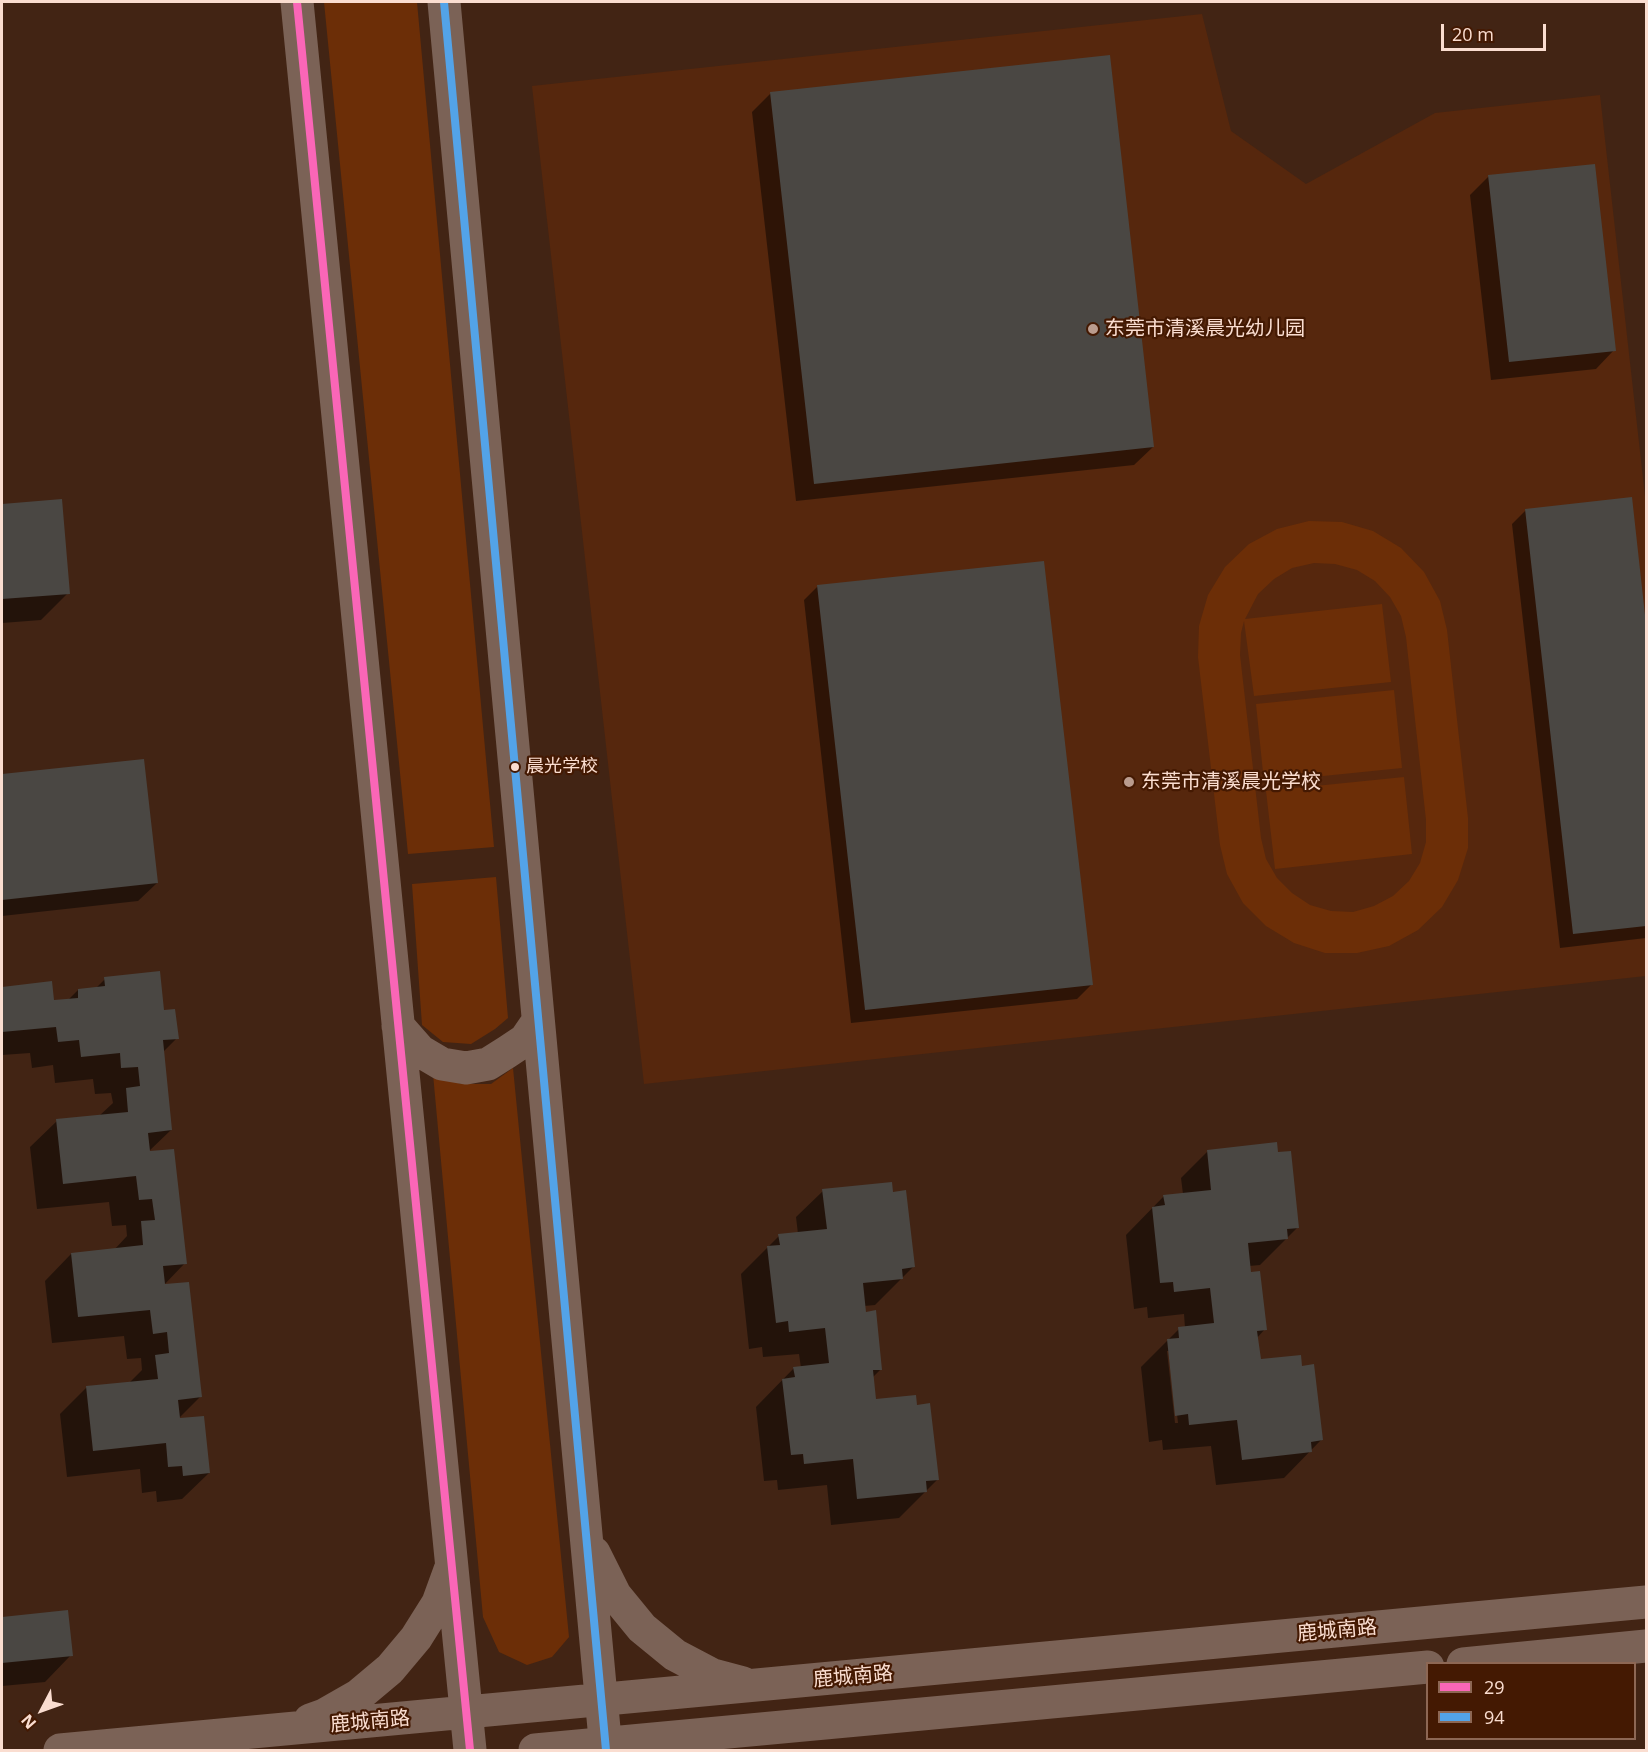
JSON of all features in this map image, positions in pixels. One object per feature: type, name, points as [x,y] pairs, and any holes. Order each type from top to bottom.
[{"type":"street","points":[[297,2],[470,1750]]},
{"type":"street","points":[[444,2],[605,1747]]},
{"type":"street","points":[[398,1026],[420,1051],[442,1064],[466,1068],[488,1064],[507,1052],[525,1040],[538,1021]]},
{"type":"street","points":[[584,1517],[595,1558],[615,1595],[642,1628],[675,1655],[713,1675],[753,1686]]},
{"type":"street","points":[[286,1729],[324,1715],[359,1695],[390,1669],[416,1638],[438,1603],[452,1565]]},
{"type":"street","name":"鹿城南路","points":[[60,1750],[1647,1602]]},
{"type":"street","points":[[1483,1662],[1647,1646]]},
{"type":"street","points":[[535,1750],[605,1747],[760,1730],[1426,1667]]},
{"type":"street","points":[[719,1750],[760,1730]]},
{"type":"shaded area","points":[[324,2],[417,2],[494,847],[408,854]]},
{"type":"shaded area","points":[[1202,14],[1231,131],[1306,184],[1435,113],[1600,95],[1646,505],[1646,976],[644,1084],[532,86]]},
{"type":"shaded area","points":[[1309,521],[1342,522],[1373,531],[1401,548],[1424,572],[1440,601],[1447,630],[1468,818],[1468,848],[1458,880],[1442,907],[1418,930],[1389,946],[1357,953],[1325,953],[1294,943],[1266,926],[1243,903],[1227,874],[1220,845],[1198,657],[1199,626],[1208,595],[1225,567],[1249,544],[1277,529]],"holes":[[[1314,563],[1335,564],[1357,570],[1375,581],[1390,597],[1401,616],[1406,637],[1426,820],[1426,842],[1420,863],[1409,881],[1393,896],[1374,906],[1353,912],[1331,911],[1310,905],[1292,893],[1277,878],[1266,859],[1261,838],[1240,655],[1244,621],[1254,696],[1391,682],[1382,604],[1245,619],[1258,594],[1274,579],[1292,568]]]},
{"type":"shaded area","points":[[1394,690],[1402,768],[1264,782],[1256,704]]},
{"type":"shaded area","points":[[1404,777],[1412,854],[1275,869],[1266,791]]},
{"type":"shaded area","points":[[496,877],[508,1018],[471,1044],[443,1042],[422,1025],[412,884]]},
{"type":"shaded area","points":[[513,1068],[569,1637],[552,1657],[527,1665],[499,1652],[483,1617],[433,1074],[461,1084],[491,1084]]},
{"type":"building","points":[[1110,55],[1154,447],[814,484],[770,92]]},
{"type":"building","points":[[1595,164],[1616,351],[1509,362],[1488,175]]},
{"type":"building","points":[[1632,497],[1646,624],[1646,926],[1573,934],[1525,509]]},
{"type":"building","points":[[62,499],[70,594],[2,599],[2,504]]},
{"type":"building","points":[[1044,561],[1093,985],[865,1010],[817,585]]},
{"type":"building","points":[[144,759],[158,883],[2,900],[2,774]]},
{"type":"building","points":[[160,971],[164,1010],[175,1009],[179,1039],[163,1040],[172,1130],[148,1133],[150,1151],[174,1149],[187,1264],[163,1266],[165,1284],[189,1282],[202,1397],[178,1400],[180,1418],[204,1416],[210,1473],[183,1476],[182,1466],[168,1467],[166,1443],[93,1451],[86,1386],[158,1379],[155,1355],[169,1353],[167,1332],[153,1334],[150,1310],[78,1317],[71,1253],[143,1245],[141,1221],[155,1220],[152,1199],[139,1200],[136,1176],[63,1184],[56,1119],[128,1112],[126,1088],[140,1086],[138,1067],[121,1068],[120,1053],[81,1057],[79,1040],[58,1042],[56,1027],[2,1032],[2,987],[52,981],[54,1000],[78,998],[78,989],[105,986],[104,977]]},
{"type":"building","points":[[1277,1142],[1278,1152],[1291,1151],[1299,1228],[1287,1229],[1288,1239],[1248,1243],[1251,1272],[1260,1271],[1267,1330],[1257,1331],[1261,1359],[1301,1355],[1302,1366],[1314,1364],[1323,1440],[1311,1442],[1312,1452],[1242,1460],[1237,1420],[1189,1425],[1188,1414],[1175,1416],[1167,1339],[1179,1338],[1178,1327],[1214,1323],[1210,1288],[1174,1292],[1173,1282],[1160,1283],[1152,1207],[1165,1205],[1163,1195],[1211,1190],[1207,1150]]},
{"type":"building","points":[[892,1182],[893,1192],[906,1190],[915,1267],[902,1269],[903,1279],[863,1283],[866,1312],[876,1310],[882,1370],[873,1370],[876,1399],[916,1395],[917,1405],[930,1403],[939,1480],[926,1481],[927,1492],[857,1499],[853,1459],[804,1464],[803,1454],[791,1455],[782,1379],[795,1377],[793,1367],[829,1363],[825,1328],[789,1332],[788,1321],[776,1323],[767,1246],[780,1245],[778,1234],[827,1229],[822,1189]]},
{"type":"building","points":[[68,1610],[73,1656],[2,1663],[2,1617]]},
{"type":"transit line","name":"29","points":[[297,2],[470,1750]]},
{"type":"transit line","name":"94","points":[[444,2],[606,1750]]},
{"type":"place","name":"东莞市清溪晨光幼儿园","points":[[1093,329]]},
{"type":"place","name":"晨光学校","points":[[515,767]]},
{"type":"place","name":"东莞市清溪晨光学校","points":[[1129,782]]}]
